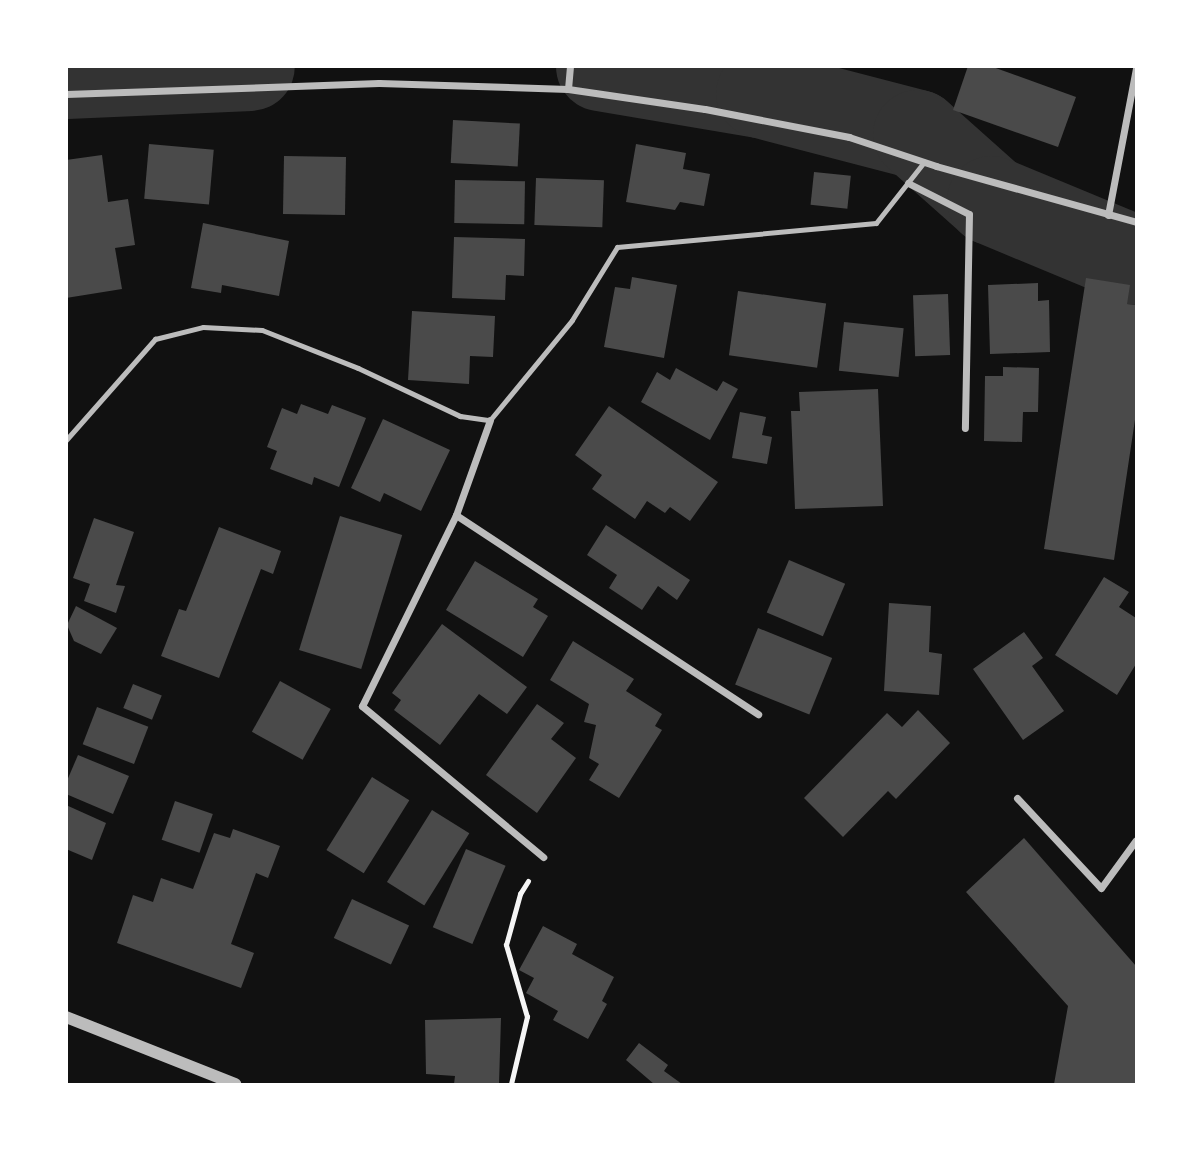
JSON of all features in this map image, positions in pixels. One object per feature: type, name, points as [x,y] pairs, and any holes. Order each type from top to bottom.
[{"type":"street","points":[[568,89],[570,66]]},
{"type":"street","points":[[1108,215],[1136,68]]},
{"type":"street","points":[[66,93],[379,83],[568,89],[705,108],[849,137],[936,166],[1136,222]]},
{"type":"street","points":[[908,183],[969,214],[965,428]]},
{"type":"street","points":[[490,421],[456,515],[362,706],[543,857]]},
{"type":"street","points":[[456,515],[758,714]]},
{"type":"street","points":[[1017,798],[1101,888],[1136,840]]},
{"type":"street","points":[[66,1017],[235,1084]]},
{"type":"lane","points":[[66,440],[155,339],[203,327],[262,330],[358,368],[460,416],[490,421],[572,320],[617,247],[876,223],[924,162]]},
{"type":"path","points":[[511,1084],[527,1017],[506,945],[520,894],[543,857]]},
{"type":"building","points":[[968,66],[990,66],[1076,97],[1058,147],[953,110]]},
{"type":"building","points":[[453,120],[520,124],[518,166],[451,163]]},
{"type":"building","points":[[149,144],[214,150],[209,204],[144,199]]},
{"type":"building","points":[[636,144],[686,153],[683,169],[710,174],[704,206],[680,202],[675,210],[626,202]]},
{"type":"building","points":[[102,155],[108,202],[128,199],[135,245],[115,248],[122,289],[66,298],[66,160]]},
{"type":"building","points":[[284,156],[346,157],[345,215],[283,214]]},
{"type":"building","points":[[814,172],[851,176],[847,209],[811,205]]},
{"type":"building","points":[[536,178],[604,180],[602,227],[534,225]]},
{"type":"building","points":[[455,180],[525,181],[524,224],[454,223]]},
{"type":"building","points":[[203,223],[289,241],[279,296],[222,285],[221,293],[191,288]]},
{"type":"building","points":[[454,237],[525,239],[524,276],[506,275],[505,300],[452,298]]},
{"type":"building","points":[[632,277],[677,285],[664,358],[604,347],[615,287],[630,289]]},
{"type":"building","points":[[1086,278],[1130,285],[1127,304],[1136,305],[1136,413],[1114,560],[1044,549]]},
{"type":"building","points":[[1038,283],[1038,301],[1049,300],[1050,352],[990,354],[988,285]]},
{"type":"building","points":[[738,291],[826,303],[817,368],[729,355]]},
{"type":"building","points":[[948,294],[950,355],[915,356],[913,295]]},
{"type":"building","points":[[412,311],[495,316],[493,357],[470,356],[469,384],[408,380]]},
{"type":"building","points":[[844,322],[904,328],[899,377],[839,371]]},
{"type":"building","points":[[1003,367],[1039,368],[1038,412],[1023,412],[1022,442],[984,441],[985,376],[1003,376]]},
{"type":"building","points":[[676,368],[717,391],[723,381],[738,389],[710,440],[641,402],[657,372],[670,380]]},
{"type":"building","points":[[878,389],[883,506],[795,509],[791,411],[800,411],[799,392]]},
{"type":"building","points":[[301,404],[328,414],[332,405],[366,418],[339,487],[314,477],[312,485],[270,469],[277,451],[267,447],[282,408],[297,414]]},
{"type":"building","points":[[609,406],[718,482],[690,521],[670,507],[665,513],[647,501],[635,519],[592,489],[602,475],[575,455]]},
{"type":"building","points":[[740,412],[766,417],[762,435],[772,437],[767,464],[732,458]]},
{"type":"building","points":[[383,419],[450,450],[421,511],[384,493],[380,502],[351,488]]},
{"type":"building","points":[[340,516],[402,535],[361,669],[299,650]]},
{"type":"building","points":[[94,518],[134,532],[116,585],[125,586],[116,613],[84,601],[90,584],[73,578]]},
{"type":"building","points":[[606,525],[690,580],[677,600],[658,586],[642,610],[609,588],[617,575],[587,555]]},
{"type":"building","points":[[219,527],[281,551],[273,574],[261,569],[219,678],[161,656],[179,609],[186,611]]},
{"type":"building","points":[[789,560],[845,584],[823,636],[767,612]]},
{"type":"building","points":[[475,561],[538,599],[533,607],[548,616],[523,657],[446,610]]},
{"type":"building","points":[[1104,577],[1129,592],[1119,607],[1136,618],[1136,664],[1117,695],[1055,655]]},
{"type":"building","points":[[889,603],[931,606],[929,652],[942,654],[939,695],[884,691]]},
{"type":"building","points":[[76,606],[117,628],[101,654],[74,641],[67,625]]},
{"type":"building","points":[[442,624],[527,687],[507,714],[479,694],[440,745],[394,710],[401,700],[392,693]]},
{"type":"building","points":[[758,628],[832,658],[809,715],[735,685]]},
{"type":"building","points":[[1024,632],[1043,658],[1032,666],[1064,711],[1023,740],[973,669]]},
{"type":"building","points":[[573,641],[634,679],[626,691],[662,714],[655,726],[662,730],[619,798],[589,780],[599,764],[589,758],[596,725],[584,722],[589,704],[550,680]]},
{"type":"building","points":[[280,681],[331,709],[303,760],[252,732]]},
{"type":"building","points":[[133,684],[162,696],[152,720],[123,708]]},
{"type":"building","points":[[537,704],[564,723],[551,739],[576,758],[537,813],[486,775]]},
{"type":"building","points":[[97,707],[148,727],[134,764],[83,744]]},
{"type":"building","points":[[918,710],[950,743],[896,799],[888,791],[843,837],[804,798],[887,713],[902,727]]},
{"type":"building","points":[[78,755],[129,776],[113,814],[66,794],[66,783]]},
{"type":"building","points":[[372,777],[409,800],[364,873],[326,850]]},
{"type":"building","points":[[175,801],[213,814],[199,853],[162,840]]},
{"type":"building","points":[[66,805],[106,823],[92,860],[66,849]]},
{"type":"building","points":[[432,810],[469,833],[424,905],[387,882]]},
{"type":"building","points":[[233,829],[280,846],[268,878],[256,873],[231,944],[254,953],[241,988],[117,943],[133,895],[153,902],[161,878],[193,889],[214,833],[230,838]]},
{"type":"building","points":[[1024,838],[1136,966],[1136,1084],[1054,1084],[1068,1006],[966,892]]},
{"type":"building","points":[[466,849],[506,866],[472,944],[433,927]]},
{"type":"building","points":[[352,899],[409,926],[391,965],[334,938]]},
{"type":"building","points":[[543,926],[577,944],[572,954],[614,977],[602,1001],[607,1004],[588,1039],[553,1020],[558,1011],[526,993],[534,978],[519,970]]},
{"type":"building","points":[[501,1018],[499,1084],[454,1084],[455,1076],[426,1074],[425,1020]]},
{"type":"building","points":[[639,1043],[668,1065],[664,1071],[682,1084],[654,1084],[626,1060]]},
{"type":"waterway","points":[[66,74],[250,66]]},
{"type":"waterway","points":[[600,66],[760,93],[917,134],[991,200],[1136,260]]}]
